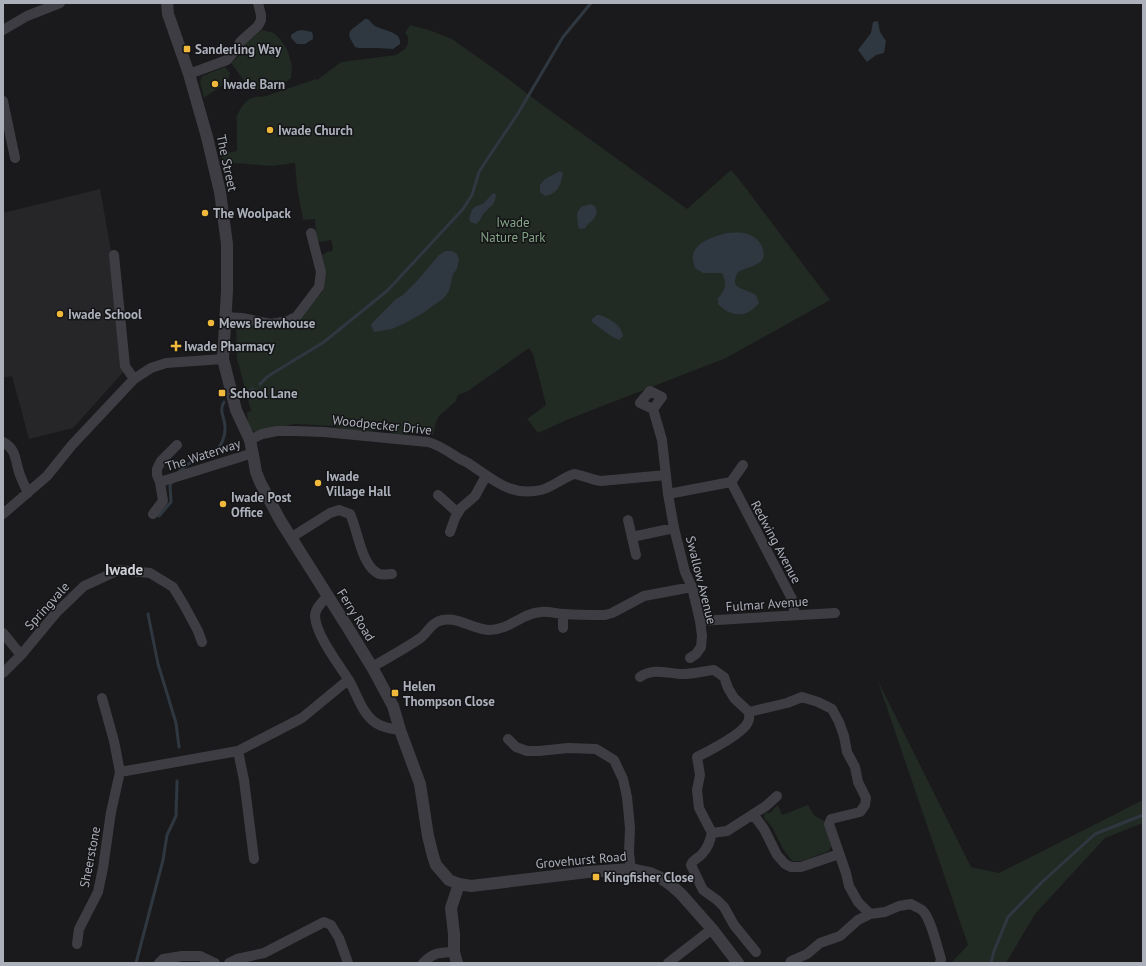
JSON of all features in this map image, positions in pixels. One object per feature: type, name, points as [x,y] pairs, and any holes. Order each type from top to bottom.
[{"type":"street","points":[[3,30],[27,16],[60,3]]},
{"type":"street","name":"The Street","points":[[167,3],[168,14],[189,74],[209,144],[220,192],[227,244],[226,317],[223,359]]},
{"type":"street","points":[[189,74],[227,60],[241,41],[258,26],[262,20],[258,3]]},
{"type":"street","points":[[3,101],[15,158]]},
{"type":"street","points":[[226,317],[242,318],[271,324],[288,321],[297,316],[319,287],[321,272],[311,233]]},
{"type":"street","points":[[114,255],[125,366],[134,378]]},
{"type":"street","points":[[3,514],[47,476],[72,446],[134,378],[151,368],[166,363],[223,359]]},
{"type":"street","name":"Ferry Road","points":[[223,359],[236,410],[250,440],[256,472],[260,482],[280,520],[372,667],[393,706],[400,730],[420,784],[428,836],[434,860],[436,865],[449,880],[459,884]]},
{"type":"street","name":"Swallow Avenue","points":[[654,409],[662,440],[668,494],[674,528],[684,572],[692,587],[700,621],[702,636],[701,647],[696,654],[690,658]]},
{"type":"street","name":"Woodpecker Drive","points":[[250,440],[262,434],[277,431],[295,431],[324,432],[428,442],[441,446],[486,476],[505,486],[517,491],[526,492],[543,490],[574,474],[579,474],[592,480],[601,481],[666,475]]},
{"type":"street","points":[[3,442],[8,445],[14,453],[19,473],[28,493]]},
{"type":"street","name":"The Waterway","points":[[177,445],[161,461],[157,469],[157,476],[169,480],[253,453]]},
{"type":"street","points":[[668,494],[731,482],[743,465]]},
{"type":"street","points":[[450,532],[461,508],[475,496],[486,476]]},
{"type":"street","name":"The Waterway","points":[[153,514],[163,501],[169,480]]},
{"type":"street","name":"Redwing Avenue","points":[[731,482],[792,599],[795,615]]},
{"type":"street","points":[[438,495],[458,513]]},
{"type":"street","points":[[292,538],[330,513],[339,510],[350,514],[368,564],[380,574],[392,574]]},
{"type":"street","points":[[628,520],[636,555]]},
{"type":"street","name":"Swallow Avenue","points":[[632,537],[674,528]]},
{"type":"street","name":"Springvale","points":[[3,673],[21,656],[56,613],[84,586],[119,570],[150,573],[173,587],[198,631],[202,642]]},
{"type":"street","points":[[372,667],[421,638],[437,622],[451,619],[484,630],[492,630],[502,629],[530,615],[540,612],[605,615],[612,613],[644,596],[692,587]]},
{"type":"street","points":[[328,596],[318,606],[315,614],[317,626],[337,664],[368,715],[377,723],[400,730]]},
{"type":"street","name":"Fulmar Avenue","points":[[700,621],[835,613]]},
{"type":"street","points":[[563,628],[564,614]]},
{"type":"street","points":[[3,633],[21,656]]},
{"type":"street","points":[[640,677],[644,674],[653,672],[664,671],[682,674],[714,670],[724,677],[734,698],[749,712],[749,720],[744,727],[723,742],[697,757],[700,775],[697,790],[699,808],[712,833],[709,845],[702,854],[692,861],[691,865],[703,890],[724,907],[734,925],[756,952]]},
{"type":"street","points":[[120,772],[238,751],[302,718],[348,680]]},
{"type":"street","points":[[749,712],[788,703],[802,697],[818,702],[832,709],[842,729],[847,752],[855,767],[858,782],[866,798],[865,806],[860,812],[831,819],[829,824],[849,886],[858,902],[870,914]]},
{"type":"street","name":"Sheerstone","points":[[77,944],[80,929],[98,892],[111,812],[120,772],[114,741],[102,698]]},
{"type":"street","points":[[512,746],[527,751],[568,748],[596,749],[614,760],[623,779],[627,797],[630,828],[629,853],[631,869]]},
{"type":"street","points":[[238,751],[244,780],[254,859]]},
{"type":"street","points":[[712,833],[727,832],[766,806],[777,796]]},
{"type":"street","points":[[753,814],[764,829],[778,855],[785,864],[791,867],[801,867],[839,854]]},
{"type":"street","name":"Grovehurst Road","points":[[459,884],[471,886],[588,872],[631,869],[650,873],[672,885],[681,894],[712,929],[738,963]]},
{"type":"street","points":[[423,963],[430,956],[441,952],[455,957],[451,908],[459,884]]},
{"type":"street","points":[[790,963],[790,961],[807,954],[820,944],[840,936],[858,920],[870,914],[885,912],[899,906],[911,904],[922,910],[928,919],[941,959],[940,963]]},
{"type":"street","points":[[229,963],[237,959],[264,953],[324,922],[332,925],[339,938],[348,963]]},
{"type":"street","points":[[668,963],[712,929]]},
{"type":"street","points":[[159,963],[163,959],[182,956],[200,956],[215,963]]},
{"type":"shaded area","points":[[365,19],[368,19],[378,28],[398,36],[400,44],[393,49],[355,47],[349,34],[351,30]]},
{"type":"shaded area","points":[[878,21],[880,32],[886,41],[884,53],[876,55],[867,62],[858,50],[871,33],[873,22]]},
{"type":"shaded area","points":[[302,30],[312,32],[313,39],[305,44],[297,44],[291,38],[291,35]]},
{"type":"shaded area","points":[[560,171],[563,173],[558,188],[550,195],[545,196],[540,192],[540,185],[545,179]]},
{"type":"shaded area","name":"Iwade School","points":[[100,189],[112,256],[124,371],[73,428],[29,439],[12,376],[3,378],[3,213]]},
{"type":"shaded area","points":[[493,193],[496,194],[496,198],[492,205],[476,224],[470,222],[469,218],[472,210],[476,206],[483,204]]},
{"type":"shaded area","points":[[590,204],[595,206],[597,212],[594,219],[586,226],[586,228],[580,229],[578,227],[577,213],[581,207]]},
{"type":"shaded area","points":[[727,233],[741,233],[756,238],[761,244],[764,254],[761,261],[738,272],[735,278],[736,285],[756,295],[759,303],[749,312],[740,314],[728,312],[718,304],[718,298],[723,292],[725,286],[725,280],[722,273],[703,273],[695,268],[693,262],[693,255],[698,246],[707,240]]},
{"type":"shaded area","points":[[445,251],[452,251],[457,254],[459,260],[457,269],[453,274],[449,291],[444,298],[420,315],[403,324],[392,329],[374,332],[371,325],[373,322],[396,299],[403,295],[439,255]]},
{"type":"shaded area","points":[[597,315],[603,316],[614,322],[619,327],[623,336],[619,340],[593,323],[591,320]]},
{"type":"green space","name":"Iwade Nature Park","points":[[410,25],[429,30],[452,39],[687,209],[731,170],[830,300],[726,358],[569,419],[538,433],[527,419],[546,405],[533,354],[529,348],[468,391],[458,395],[456,401],[439,416],[433,435],[412,432],[407,434],[394,434],[391,431],[345,430],[334,426],[295,424],[255,432],[248,424],[247,412],[251,411],[237,361],[236,325],[248,324],[269,329],[287,326],[300,318],[323,291],[325,270],[322,255],[332,251],[333,248],[331,240],[321,242],[316,240],[315,219],[303,220],[297,187],[295,163],[272,166],[235,163],[223,165],[221,154],[237,151],[236,118],[240,109],[250,99],[254,97],[263,97],[316,79],[317,80],[341,62],[396,55],[405,49],[408,44],[408,37],[405,33]]},
{"type":"green space","points":[[262,30],[274,33],[287,49],[292,65],[291,78],[286,82],[264,90],[250,89],[231,63],[241,54],[245,44]]},
{"type":"green space","points":[[225,67],[230,73],[227,80],[224,84],[204,98],[200,82],[202,76]]},
{"type":"green space","points":[[877,679],[971,867],[999,873],[1143,800],[1143,823],[1105,838],[1035,914],[1006,963],[951,963],[968,945]]},
{"type":"green space","points":[[778,805],[782,815],[808,805],[814,815],[826,822],[832,845],[829,851],[802,861],[792,861],[783,849],[772,827],[764,818],[765,813],[770,813]]},
{"type":"waterway","points":[[260,384],[267,377],[324,342],[388,290],[463,209],[472,195],[479,172],[517,115],[563,37],[591,3]]},
{"type":"waterway","points":[[248,392],[253,389]]},
{"type":"waterway","points":[[178,473],[188,464],[211,454],[221,444],[225,431],[222,412],[222,405],[224,402]]},
{"type":"waterway","points":[[159,516],[171,502],[170,485],[173,481]]},
{"type":"waterway","points":[[148,614],[158,664],[176,723],[179,747]]},
{"type":"waterway","points":[[136,963],[163,860],[167,835],[176,816],[177,781]]},
{"type":"waterway","points":[[991,963],[994,951],[1008,917],[1041,883],[1095,834],[1143,815]]},
{"type":"place","name":"Sanderling Way","points":[[187,49]]},
{"type":"place","name":"Iwade Barn","points":[[215,84]]},
{"type":"place","name":"Iwade Church","points":[[270,130]]},
{"type":"place","name":"The Woolpack","points":[[205,213]]},
{"type":"place","name":"Iwade School","points":[[60,314]]},
{"type":"place","name":"Mews Brewhouse","points":[[211,323]]},
{"type":"place","name":"Iwade Pharmacy","points":[[176,346]]},
{"type":"place","name":"School Lane","points":[[222,393]]},
{"type":"place","name":"Iwade Village Hall","points":[[318,483]]},
{"type":"place","name":"Iwade Post Office","points":[[223,504]]},
{"type":"place","name":"Helen Thompson Close","points":[[395,693]]},
{"type":"place","name":"Kingfisher Close","points":[[596,877]]},
{"type":"district","name":"Iwade","points":[[124,569]]}]
